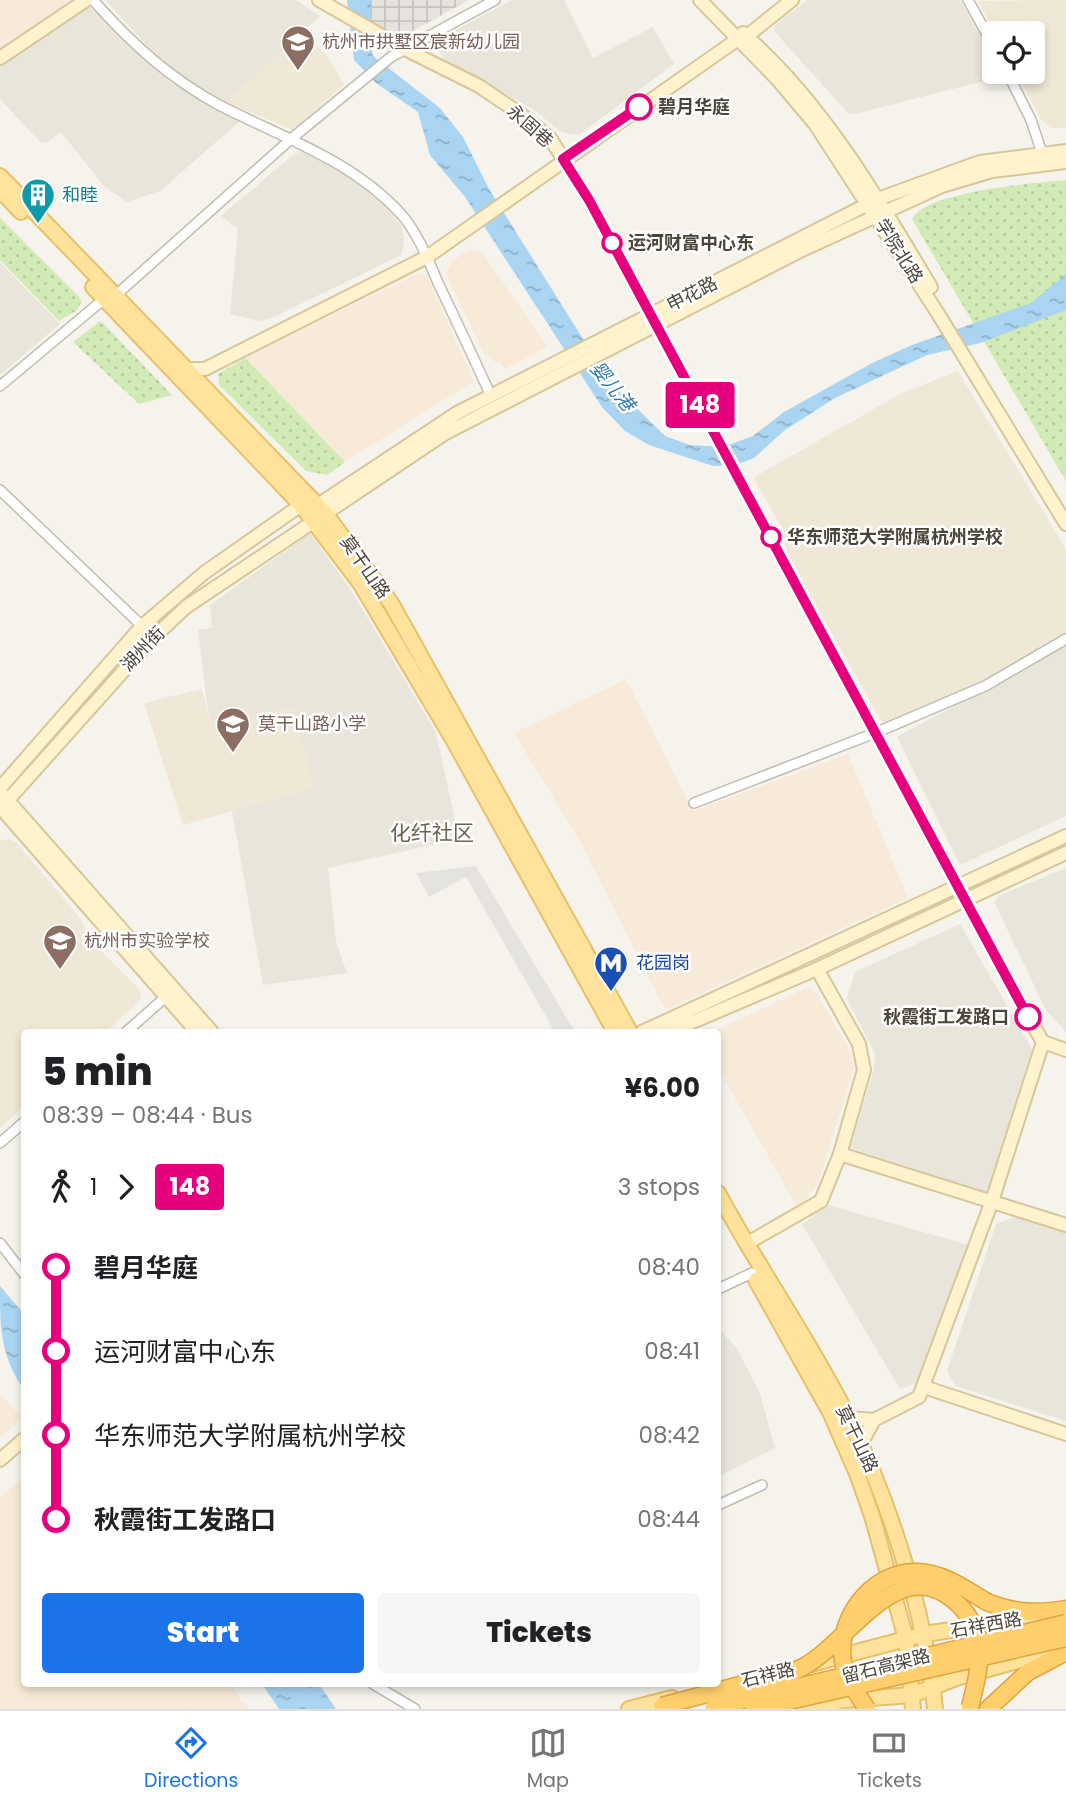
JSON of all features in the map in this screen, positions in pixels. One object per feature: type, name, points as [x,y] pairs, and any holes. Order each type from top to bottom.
[{"type":"highway","points":[[867,1709],[844,1665],[846,1625],[856,1605],[885,1580],[915,1572],[929,1573],[943,1576],[1006,1610],[1031,1614],[1066,1610]]},
{"type":"highway","points":[[655,1709],[802,1668],[833,1647],[887,1595],[903,1588],[920,1588],[952,1599],[975,1627],[979,1666],[969,1709]]},
{"type":"highway","name":"留石高架路","points":[[707,1709],[1066,1623]]},
{"type":"highway","name":"留石高架路","points":[[754,1709],[1066,1638]]},
{"type":"highway","points":[[988,1709],[1028,1672],[1066,1650]]},
{"type":"main road","name":"莫干山路","points":[[0,176],[301,505],[319,513],[381,615],[613,1029]]},
{"type":"main road","name":"莫干山路","points":[[0,190],[110,298],[188,369],[319,513],[391,603],[628,1029]]},
{"type":"main road","name":"莫干山路","points":[[721,1198],[849,1418],[876,1476],[925,1634],[935,1709]]},
{"type":"main road","name":"莫干山路","points":[[721,1217],[830,1412],[858,1476],[873,1519],[906,1639],[913,1702]]},
{"type":"main road","name":"石祥西路","points":[[906,1639],[1066,1610]]},
{"type":"main road","name":"石祥路","points":[[721,1686],[906,1639]]},
{"type":"main road","points":[[803,1709],[845,1700],[913,1702],[959,1677],[1066,1650]]},
{"type":"main road","name":"石祥路","points":[[629,1709],[716,1687]]},
{"type":"street","points":[[0,58],[86,0]]},
{"type":"street","points":[[93,0],[142,52],[176,79],[219,104],[352,171],[379,191],[404,217],[427,257],[491,396]]},
{"type":"street","name":"永固巷","points":[[320,0],[405,49],[479,86],[550,138],[589,200],[957,888],[1043,1042]]},
{"type":"street","points":[[0,386],[110,298],[291,139],[391,57],[495,0]]},
{"type":"street","name":"学院北路","points":[[700,0],[743,38],[821,116],[954,324],[966,353],[1066,524]]},
{"type":"street","name":"学院北路","points":[[710,0],[743,38]]},
{"type":"street","points":[[188,369],[205,369],[427,257],[563,159],[743,38],[792,0]]},
{"type":"street","points":[[968,0],[982,25]]},
{"type":"street","points":[[1013,84],[1031,120],[1042,153]]},
{"type":"street","name":"申花路","points":[[319,513],[444,434],[595,350],[877,207],[979,162],[1066,151]]},
{"type":"street","name":"申花路","points":[[877,207],[992,171],[1066,162]]},
{"type":"street","name":"学院北路","points":[[877,207],[937,312],[1066,509]]},
{"type":"street","name":"申花路","points":[[319,513],[423,434],[491,396],[566,366]]},
{"type":"street","points":[[203,385],[205,369]]},
{"type":"street","points":[[0,490],[142,626]]},
{"type":"street","name":"湖州街","points":[[2,801],[142,626],[204,573],[301,505]]},
{"type":"street","name":"湖州街","points":[[2,801],[152,639],[186,607],[319,513]]},
{"type":"street","points":[[694,803],[875,733],[985,686],[1066,639]]},
{"type":"street","points":[[2,801],[170,994],[195,1029]]},
{"type":"street","points":[[649,1029],[1066,836]]},
{"type":"street","points":[[676,1029],[817,969],[1066,853]]},
{"type":"street","points":[[746,1244],[821,1202],[840,1154],[864,1070],[864,1057],[817,969]]},
{"type":"street","points":[[129,1029],[170,994]]},
{"type":"street","points":[[170,994],[209,1029]]},
{"type":"street","points":[[849,1418],[874,1420],[919,1397],[992,1201],[1043,1042],[1066,1050]]},
{"type":"street","points":[[0,1143],[21,1125]]},
{"type":"street","points":[[840,1154],[1066,1225]]},
{"type":"street","points":[[0,1242],[21,1270]]},
{"type":"street","points":[[721,1288],[752,1273]]},
{"type":"street","points":[[924,1387],[1066,1434]]},
{"type":"street","points":[[861,1444],[874,1420]]},
{"type":"street","points":[[0,1460],[21,1442]]},
{"type":"street","points":[[0,1469],[21,1451]]},
{"type":"street","points":[[721,1504],[762,1485]]},
{"type":"street","points":[[378,1687],[415,1709]]},
{"type":"shaded area","points":[[0,0],[68,0],[59,11],[0,51]]},
{"type":"shaded area","points":[[105,0],[296,0],[320,16],[227,103],[185,78],[151,50]]},
{"type":"shaded area","points":[[362,0],[469,0],[404,36],[396,37],[364,17]]},
{"type":"shaded area","points":[[512,0],[564,0],[593,58],[653,27],[674,64],[579,135],[561,132],[534,110],[444,59],[440,52],[443,37]]},
{"type":"shaded area","points":[[808,0],[960,0],[982,39],[982,82],[854,114],[848,113],[774,31],[776,24]]},
{"type":"shaded area","points":[[1066,0],[1066,128],[1051,128],[1041,119],[1022,84],[1045,84],[1045,21],[989,21],[978,1]]},
{"type":"shaded area","points":[[90,7],[170,82],[239,122],[160,191],[127,202],[104,186],[61,132],[48,142],[41,143],[0,99],[0,65]]},
{"type":"shaded area","name":"杭州市拱墅区宸新幼儿园","points":[[303,32],[329,58],[344,85],[293,130],[227,103]]},
{"type":"shaded area","points":[[304,152],[353,178],[387,207],[402,227],[404,242],[401,255],[272,318],[259,321],[230,314],[238,229],[221,216],[295,153]]},
{"type":"shaded area","points":[[469,250],[482,252],[547,347],[505,369],[500,362],[495,362],[485,355],[446,274],[452,261]]},
{"type":"shaded area","points":[[0,262],[60,324],[0,375]]},
{"type":"shaded area","points":[[419,273],[427,276],[474,381],[345,462],[245,358]]},
{"type":"shaded area","name":"华东师范大学附属杭州学校","points":[[958,371],[1066,549],[1066,638],[1010,679],[889,734],[786,552],[784,531],[753,478],[902,393]]},
{"type":"shaded area","points":[[310,533],[352,592],[436,732],[459,839],[328,868],[336,942],[347,973],[263,985],[232,811],[314,788],[209,720],[198,630],[212,628],[210,605]]},
{"type":"shaded area","points":[[1066,645],[1066,816],[960,865],[897,737]]},
{"type":"shaded area","points":[[626,679],[693,811],[848,754],[908,898],[665,1010],[581,843],[514,733]]},
{"type":"shaded area","name":"莫干山路小学","points":[[202,689],[209,720],[293,709],[314,788],[183,825],[144,703]]},
{"type":"shaded area","name":"杭州市实验学校","points":[[9,839],[16,842],[74,911],[102,952],[140,990],[141,999],[109,1029],[21,1029],[21,1109],[0,1128],[0,841]]},
{"type":"shaded area","points":[[476,866],[573,1029],[553,1029],[466,877],[429,897],[416,873]]},
{"type":"shaded area","points":[[1066,868],[1066,1032],[1046,1010],[994,902],[1000,895]]},
{"type":"shaded area","points":[[960,924],[1032,1049],[987,1192],[850,1148],[874,1069],[875,1054],[847,999],[855,972]]},
{"type":"shaded area","points":[[808,987],[816,992],[851,1053],[854,1068],[819,1180],[797,1207],[721,1073],[721,1029],[718,1029]]},
{"type":"shaded area","points":[[828,1205],[969,1245],[924,1373],[919,1381],[909,1386],[900,1389],[802,1224]]},
{"type":"shaded area","points":[[1014,1217],[1066,1233],[1066,1421],[956,1386],[947,1371],[996,1224]]},
{"type":"shaded area","points":[[721,1331],[736,1347],[760,1394],[775,1448],[721,1475]]},
{"type":"shaded area","points":[[0,1394],[21,1419],[0,1438]]},
{"type":"shaded area","points":[[21,1480],[21,1687],[232,1687],[249,1709],[0,1709],[0,1497]]},
{"type":"green space","points":[[1066,180],[1066,481],[912,219],[921,209],[959,195],[1007,186]]},
{"type":"green space","points":[[0,218],[78,296],[82,301],[77,310],[59,321],[0,260]]},
{"type":"green space","points":[[100,321],[172,395],[139,404],[73,342]]},
{"type":"green space","points":[[245,358],[345,462],[327,475],[306,471],[219,385],[218,374]]},
{"type":"water","name":"婴儿港","points":[[347,0],[371,0],[370,42],[373,56],[440,108],[463,137],[489,189],[600,366],[616,388],[665,436],[690,445],[723,447],[753,436],[784,412],[872,363],[912,345],[1031,303],[1066,274],[1066,310],[980,343],[927,355],[835,398],[785,430],[754,458],[736,465],[713,466],[649,445],[625,431],[602,407],[465,197],[430,155],[418,112],[376,83],[354,60]]},
{"type":"water","points":[[0,1286],[21,1310],[21,1385],[6,1353],[0,1315]]},
{"type":"water","points":[[264,1687],[321,1687],[336,1709],[279,1709]]},
{"type":"bus line","name":"148","points":[[639,107],[563,159],[589,200],[1028,1017]]},
{"type":"place","name":"杭州市拱墅区宸新幼儿园","points":[[298,72]]},
{"type":"place","name":"碧月华庭","points":[[639,107]]},
{"type":"place","name":"和睦","points":[[38,225]]},
{"type":"place","name":"运河财富中心东","points":[[612,243]]},
{"type":"place","name":"华东师范大学附属杭州学校","points":[[771,537]]},
{"type":"place","name":"莫干山路小学","points":[[233,754]]},
{"type":"place","name":"杭州市实验学校","points":[[60,971]]},
{"type":"place","name":"花园岗","points":[[611,993]]},
{"type":"place","name":"秋霞街工发路口","points":[[1028,1017]]},
{"type":"district","name":"化纤社区","points":[[432,833]]}]
